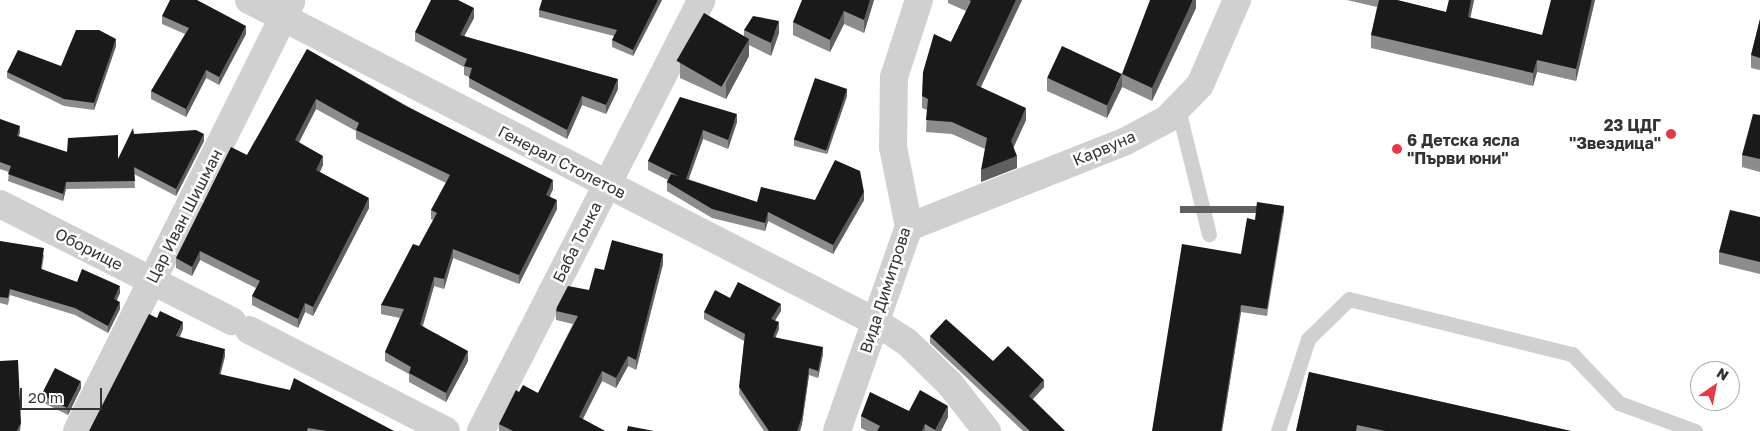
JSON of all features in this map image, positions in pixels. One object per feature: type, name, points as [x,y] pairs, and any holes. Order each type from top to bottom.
[{"type":"street","name":"Генерал Столетов","points":[[249,0],[288,9],[606,186],[876,322],[908,342],[950,384],[987,431]]},
{"type":"street","name":"Баба Тонка","points":[[481,431],[702,0]]},
{"type":"street","name":"Вида Димитрова","points":[[836,431],[909,227],[893,147],[894,78],[919,0]]},
{"type":"street","name":"Карвуна","points":[[909,227],[1126,141],[1178,109],[1200,85],[1237,0]]},
{"type":"street","name":"Цар Иван Шишман","points":[[77,431],[288,9]]},
{"type":"street","name":"Оборище","points":[[0,204],[446,431]]},
{"type":"lane","points":[[1178,109],[1209,234]]},
{"type":"lane","points":[[1278,431],[1308,339],[1349,299],[1572,354],[1619,403],[1695,431]]},
{"type":"building","points":[[170,0],[197,0],[246,26],[219,77],[206,70],[186,109],[151,91],[189,28],[162,16]]},
{"type":"building","points":[[431,0],[458,0],[474,8],[460,35],[618,79],[606,105],[582,96],[567,130],[469,78],[472,68],[464,66],[467,59],[415,32]]},
{"type":"building","points":[[542,0],[658,0],[633,50],[612,40],[617,30],[539,10]]},
{"type":"building","points":[[802,0],[870,0],[864,20],[844,11],[830,40],[793,22]]},
{"type":"building","points":[[969,0],[1016,0],[976,85],[1026,108],[1011,141],[1017,156],[981,170],[987,138],[952,122],[926,120],[928,99],[922,96],[923,72],[934,34],[951,42],[971,1]]},
{"type":"building","points":[[1150,0],[1193,0],[1152,88],[1122,74]]},
{"type":"building","points":[[1379,0],[1397,0],[1446,12],[1449,0],[1471,0],[1468,17],[1542,35],[1551,0],[1592,0],[1576,69],[1537,60],[1533,73],[1371,35]]},
{"type":"building","points":[[704,13],[749,39],[722,87],[676,61]]},
{"type":"building","points":[[753,16],[779,21],[771,43],[744,30]]},
{"type":"building","points":[[1760,19],[1760,58],[1751,55]]},
{"type":"building","points":[[76,30],[99,30],[116,39],[94,103],[64,99],[7,72],[18,50],[61,66]]},
{"type":"building","points":[[1062,46],[1122,74],[1107,106],[1047,78]]},
{"type":"building","points":[[307,49],[404,105],[553,180],[546,195],[557,200],[519,275],[453,249],[444,279],[434,277],[420,325],[468,351],[446,393],[409,373],[411,367],[385,352],[404,309],[381,305],[413,244],[419,246],[437,213],[431,210],[450,175],[356,130],[359,123],[316,99],[295,140],[323,156],[316,170],[369,198],[313,307],[305,303],[298,319],[252,296],[260,281],[200,251],[192,267],[176,258],[231,147],[247,155]]},
{"type":"building","points":[[815,78],[847,89],[826,151],[794,139]]},
{"type":"building","points":[[680,97],[737,114],[728,140],[703,130],[686,179],[757,202],[761,187],[815,200],[835,160],[860,171],[864,192],[833,245],[768,212],[765,223],[712,209],[667,182],[671,174],[678,176],[648,161]]},
{"type":"building","points":[[1753,114],[1760,115],[1760,159],[1742,155]]},
{"type":"building","points":[[0,119],[20,126],[17,136],[67,152],[68,138],[118,135],[118,159],[133,128],[134,134],[196,130],[204,134],[176,189],[134,167],[135,181],[66,182],[63,194],[8,174],[11,166],[0,162]]},
{"type":"building","points":[[1257,202],[1284,206],[1267,309],[1241,305],[1221,431],[1152,431],[1182,244],[1241,254],[1247,218],[1255,220]]},
{"type":"building","points":[[1730,210],[1760,217],[1760,262],[1719,252]]},
{"type":"building","points":[[612,240],[663,254],[636,360],[628,356],[616,378],[602,371],[579,417],[605,431],[513,431],[499,424],[516,390],[519,392],[523,385],[538,393],[578,316],[556,311],[557,307],[568,286],[589,290],[595,268],[604,270]]},
{"type":"building","points":[[0,241],[44,248],[41,269],[77,282],[82,269],[120,286],[114,299],[120,302],[108,326],[75,308],[10,289],[8,298],[0,297]]},
{"type":"building","points":[[738,282],[781,304],[771,319],[779,322],[773,337],[823,347],[818,371],[809,368],[802,417],[797,431],[769,431],[739,387],[745,334],[704,312],[715,290],[730,298]]},
{"type":"building","points":[[160,311],[183,322],[176,336],[225,349],[219,374],[290,390],[294,378],[394,431],[327,431],[308,428],[307,431],[89,431],[149,314],[157,318]]},
{"type":"building","points":[[946,319],[993,361],[1008,346],[1044,380],[1029,396],[1065,431],[1030,431],[930,336]]},
{"type":"building","points":[[18,360],[21,423],[17,431],[0,431],[0,361]]},
{"type":"building","points":[[55,368],[81,381],[67,408],[41,395]]},
{"type":"building","points":[[1309,372],[1571,431],[1385,431],[1357,425],[1356,431],[1296,431]]},
{"type":"building","points":[[920,390],[948,406],[935,430],[925,424],[922,431],[877,431],[880,426],[861,416],[870,392],[909,411]]},
{"type":"building","points":[[628,426],[654,431],[627,431]]},
{"type":"place","name":"23 ЦДГ \"Звездица\"","points":[[1671,134]]},
{"type":"place","name":"6 Детска ясла \"Първи юни\"","points":[[1397,149]]}]
